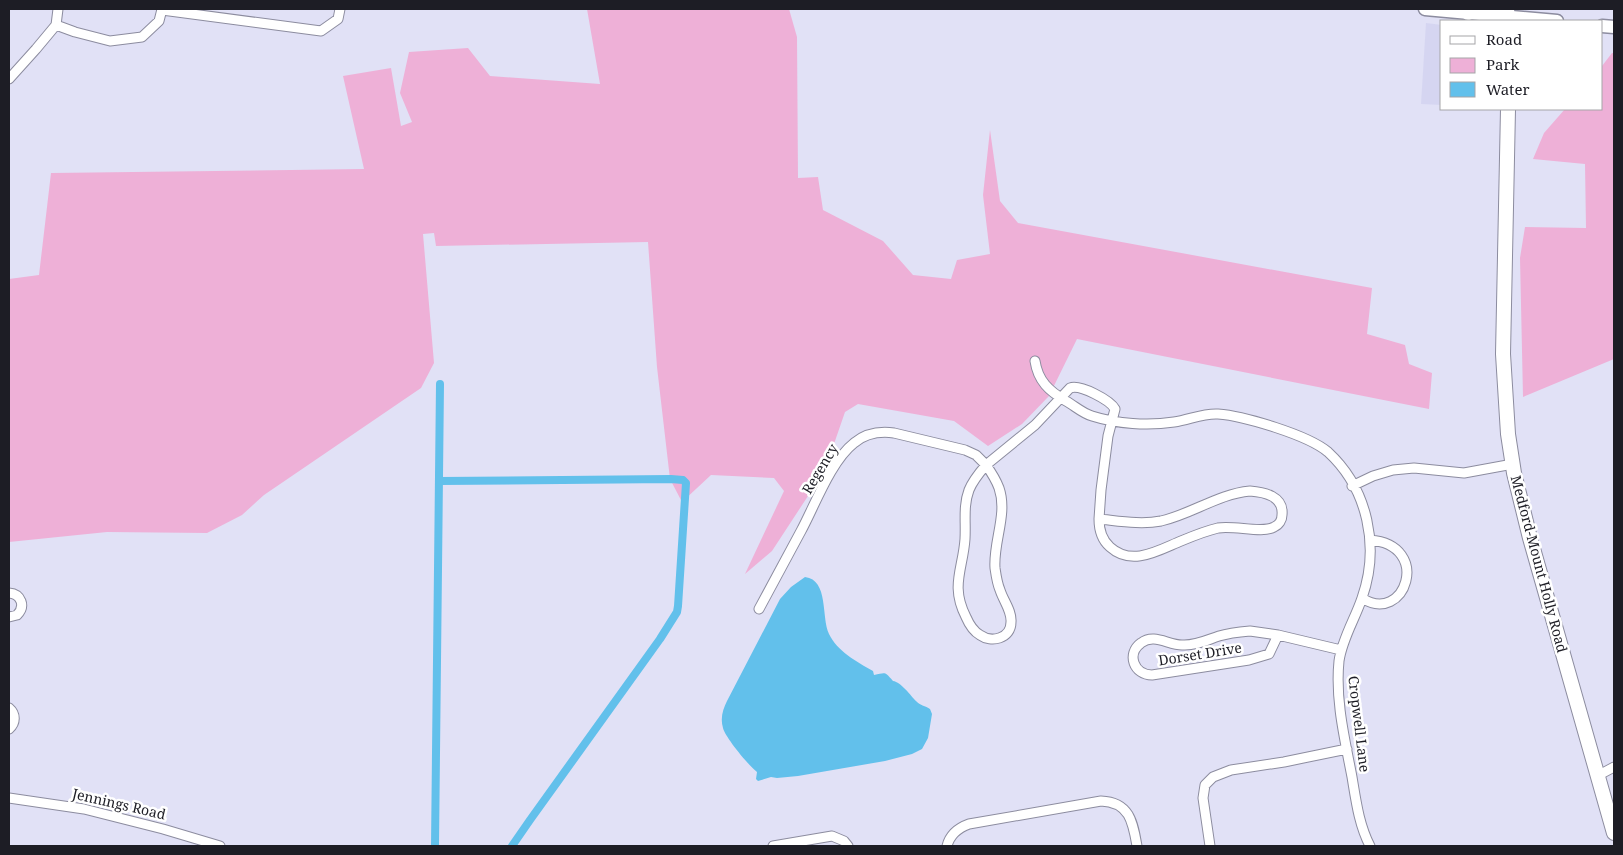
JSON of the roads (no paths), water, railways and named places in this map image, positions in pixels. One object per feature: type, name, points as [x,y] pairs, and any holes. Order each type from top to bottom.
[{"type":"main road","points":[[1426,9],[1472,11],[1549,20]]},
{"type":"main road","name":"Medford-Mount Holly Road","points":[[1508,110],[1504,354],[1505,394],[1513,464],[1530,538],[1614,833]]},
{"type":"street","points":[[9,79],[56,24],[58,9]]},
{"type":"street","points":[[56,24],[75,32],[110,41],[142,37],[160,21],[162,10],[321,31],[338,19],[340,9]]},
{"type":"street","name":"Cropwell Lane","points":[[1034,361],[1042,383],[1053,393],[1092,416],[1137,424],[1163,423],[1218,414],[1268,424],[1307,440],[1326,451],[1341,467],[1366,515],[1370,540],[1369,571],[1362,598],[1341,650],[1339,662],[1339,692],[1346,749],[1366,846]]},
{"type":"street","points":[[986,465],[999,488],[1000,494],[1001,519],[995,564],[997,582],[1012,622],[1008,632],[999,638],[986,638],[974,630],[965,616],[958,591],[958,574],[964,547],[967,497],[974,481],[986,465],[1035,425],[1070,388],[1075,386],[1086,390],[1113,405],[1115,409],[1108,436],[1099,519],[1100,532],[1108,545],[1120,554],[1136,557],[1151,554],[1217,528],[1239,527],[1260,530],[1273,528],[1282,520],[1283,513],[1275,498],[1264,493],[1250,491],[1227,495],[1162,521],[1146,522],[1099,519]]},
{"type":"street","name":"Regency","points":[[759,609],[802,531],[833,469],[850,446],[862,437],[869,434],[886,432],[902,434],[965,450],[976,455],[986,465]]},
{"type":"street","points":[[1352,486],[1373,476],[1393,470],[1414,468],[1464,473],[1513,464]]},
{"type":"street","points":[[1362,598],[1376,604],[1390,602],[1400,595],[1407,579],[1406,562],[1400,551],[1385,542],[1370,540]]},
{"type":"street","points":[[9,594],[16,595],[22,604],[22,608],[17,615],[9,617]]},
{"type":"street","name":"Dorset Drive","points":[[1278,635],[1269,654],[1249,660],[1152,675],[1141,673],[1134,664],[1134,652],[1141,642],[1147,640],[1160,640],[1182,645],[1197,644],[1234,632],[1257,632],[1278,635],[1341,650]]},
{"type":"street","points":[[9,708],[12,710],[15,718],[13,726],[9,729]]},
{"type":"street","points":[[1210,846],[1203,798],[1205,786],[1213,776],[1231,770],[1284,762],[1346,749]]},
{"type":"street","points":[[1599,775],[1614,767]]},
{"type":"street","name":"Jennings Road","points":[[9,798],[84,809],[163,828],[220,846]]},
{"type":"street","points":[[947,846],[953,834],[969,824],[1101,801],[1110,801],[1123,808],[1130,817],[1137,846]]},
{"type":"street","points":[[773,846],[832,836],[844,841],[848,846]]},
{"type":"water","points":[[805,577],[813,580],[818,585],[823,600],[829,634],[837,646],[848,656],[873,671],[874,675],[886,674],[902,686],[917,702],[930,709],[932,714],[928,738],[922,749],[912,754],[885,761],[798,776],[771,777],[758,781],[756,779],[757,772],[728,738],[722,724],[722,714],[780,599],[791,587]]},
{"type":"waterway","points":[[435,846],[440,384]]},
{"type":"waterway","points":[[439,481],[671,479],[683,480],[686,483],[677,612],[660,639],[512,846]]}]
